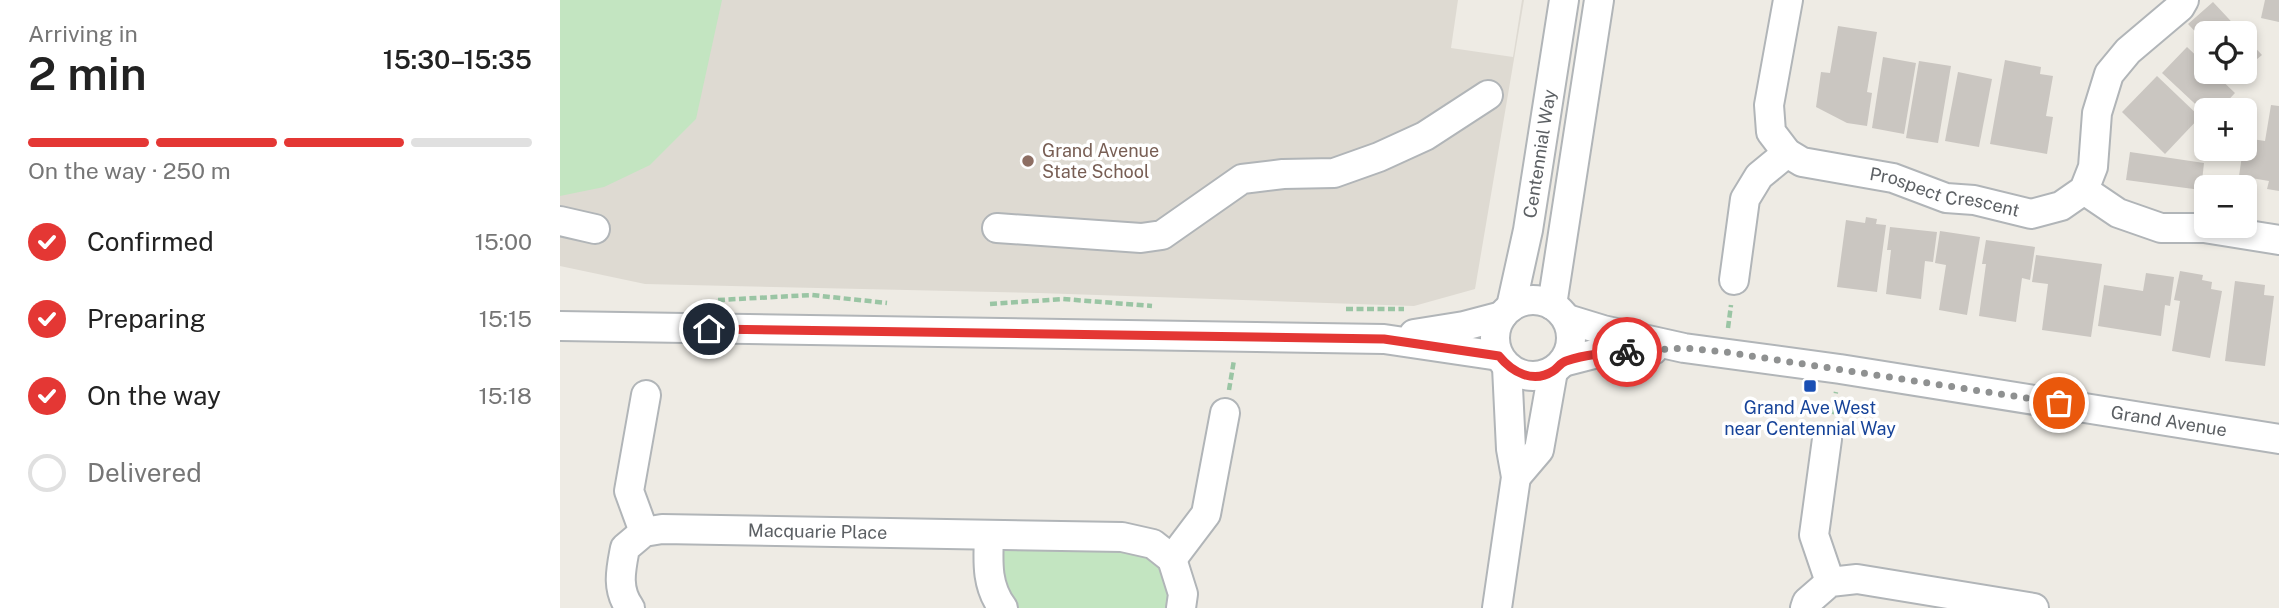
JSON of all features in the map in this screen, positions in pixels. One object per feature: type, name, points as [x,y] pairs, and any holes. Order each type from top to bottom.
[{"type":"street","name":"Centennial Way","points":[[1507,311],[1528,230],[1564,0]]},
{"type":"street","name":"Centennial Way","points":[[1559,312],[1599,0]]},
{"type":"street","points":[[1734,280],[1745,200],[1759,176],[1787,153],[1770,132],[1769,105],[1787,0]]},
{"type":"street","points":[[2184,0],[2180,7],[2127,51],[2109,74],[2096,113],[2093,167],[2084,190],[2118,213],[2161,228],[2204,228],[2279,240]]},
{"type":"street","points":[[997,228],[1141,238],[1162,235],[1242,179],[1283,174],[1334,173],[1379,157],[1425,136],[1488,95]]},
{"type":"street","name":"Prospect Crescent","points":[[1787,153],[1802,162],[1893,178],[1946,198],[1975,201],[2031,214],[2061,206],[2084,190]]},
{"type":"street","points":[[560,221],[595,229]]},
{"type":"street","name":"Grand Avenue","points":[[1384,339],[1464,326],[1507,311],[1524,301],[1539,300],[1559,312],[1603,330],[1684,348],[1840,369],[2279,439]]},
{"type":"street","points":[[1497,608],[1516,477],[1511,449],[1510,383],[1495,342],[1496,328],[1507,311]]},
{"type":"street","points":[[1516,477],[1539,450],[1558,367],[1569,353],[1572,342],[1571,330],[1559,312]]},
{"type":"street","name":"Grand Avenue","points":[[567,324],[1384,339],[1503,361],[1517,373],[1530,376],[1541,376],[1594,354],[1684,348]]},
{"type":"street","points":[[630,608],[619,579],[625,548],[644,532],[629,491],[646,395]]},
{"type":"street","points":[[1181,608],[1183,594],[1172,559],[1206,514],[1226,413]]},
{"type":"street","points":[[1827,439],[1814,535],[1830,582]]},
{"type":"street","name":"Macquarie Place","points":[[644,532],[662,528],[1122,537],[1153,544],[1172,559]]},
{"type":"street","points":[[989,535],[988,575],[996,599],[1003,608]]},
{"type":"street","points":[[1805,608],[1830,582],[1857,579],[2034,608]]},
{"type":"path","points":[[1725,352],[1734,280]]},
{"type":"path","points":[[1226,413],[1240,336]]},
{"type":"path","points":[[1827,439],[1840,369]]},
{"type":"shaded area","name":"Grand Avenue State School","points":[[560,0],[1458,0],[1451,48],[1513,57],[1524,0],[1475,289],[1414,306],[1039,293],[645,284],[560,266]]},
{"type":"green space","points":[[560,0],[722,0],[696,119],[650,165],[604,187],[560,196]]},
{"type":"green space","points":[[989,535],[1153,544],[1181,608],[1003,608]]},
{"type":"building","points":[[2265,0],[2279,0],[2279,22],[2261,18]]},
{"type":"building","points":[[2213,2],[2231,21],[2194,21],[2194,30],[2188,24]]},
{"type":"building","points":[[1838,26],[1877,32],[1867,92],[1872,93],[1867,126],[1847,123],[1816,107],[1821,72],[1830,73]]},
{"type":"building","points":[[2187,47],[2194,54],[2194,84],[2226,84],[2235,93],[2230,98],[2194,98],[2194,103],[2162,73]]},
{"type":"building","points":[[1883,57],[1916,63],[1904,134],[1872,128]]},
{"type":"building","points":[[2005,60],[2041,67],[2040,74],[2053,76],[2046,116],[2053,117],[2047,154],[1990,144]]},
{"type":"building","points":[[1919,61],[1951,66],[1938,143],[1906,138]]},
{"type":"building","points":[[1958,72],[1992,79],[1979,147],[1945,141]]},
{"type":"building","points":[[2157,76],[2194,111],[2194,123],[2165,154],[2122,112]]},
{"type":"building","points":[[2271,105],[2279,106],[2279,191],[2267,189],[2269,181],[2257,179],[2257,175],[2239,175],[2241,161],[2257,161],[2257,140],[2265,141]]},
{"type":"building","points":[[2130,152],[2204,163],[2203,175],[2194,175],[2194,189],[2126,180]]},
{"type":"building","points":[[1866,217],[1877,219],[1876,224],[1886,225],[1877,292],[1837,287],[1846,220],[1865,223]]},
{"type":"building","points":[[1890,227],[1937,232],[1933,262],[1925,261],[1921,299],[1886,294],[1891,250],[1887,250]]},
{"type":"building","points":[[1940,231],[1980,237],[1967,315],[1939,310],[1946,265],[1935,263]]},
{"type":"building","points":[[1986,240],[2035,247],[2030,280],[2022,278],[2016,322],[1979,316],[1986,264],[1982,264]]},
{"type":"building","points":[[2036,255],[2102,264],[2091,337],[2042,330],[2048,284],[2032,282]]},
{"type":"building","points":[[2180,271],[2203,275],[2202,280],[2212,282],[2211,289],[2222,291],[2210,358],[2172,351],[2180,301],[2174,300]]},
{"type":"building","points":[[2146,273],[2174,277],[2170,306],[2165,305],[2161,336],[2098,326],[2104,285],[2143,291]]},
{"type":"building","points":[[2235,281],[2265,285],[2264,295],[2274,296],[2265,366],[2225,361]]},
{"type":"way so far","points":[[1627,352],[1684,348],[1725,352],[2059,403]]},
{"type":"place","name":"Grand Avenue State School","points":[[1028,161]]},
{"type":"place","name":"Grand Ave West near Centennial Way","points":[[1810,386]]},
{"type":"route","points":[[709,329],[1384,339],[1499,356],[1507,367],[1530,376],[1541,376],[1553,371],[1563,362],[1594,354],[1627,352]]}]
